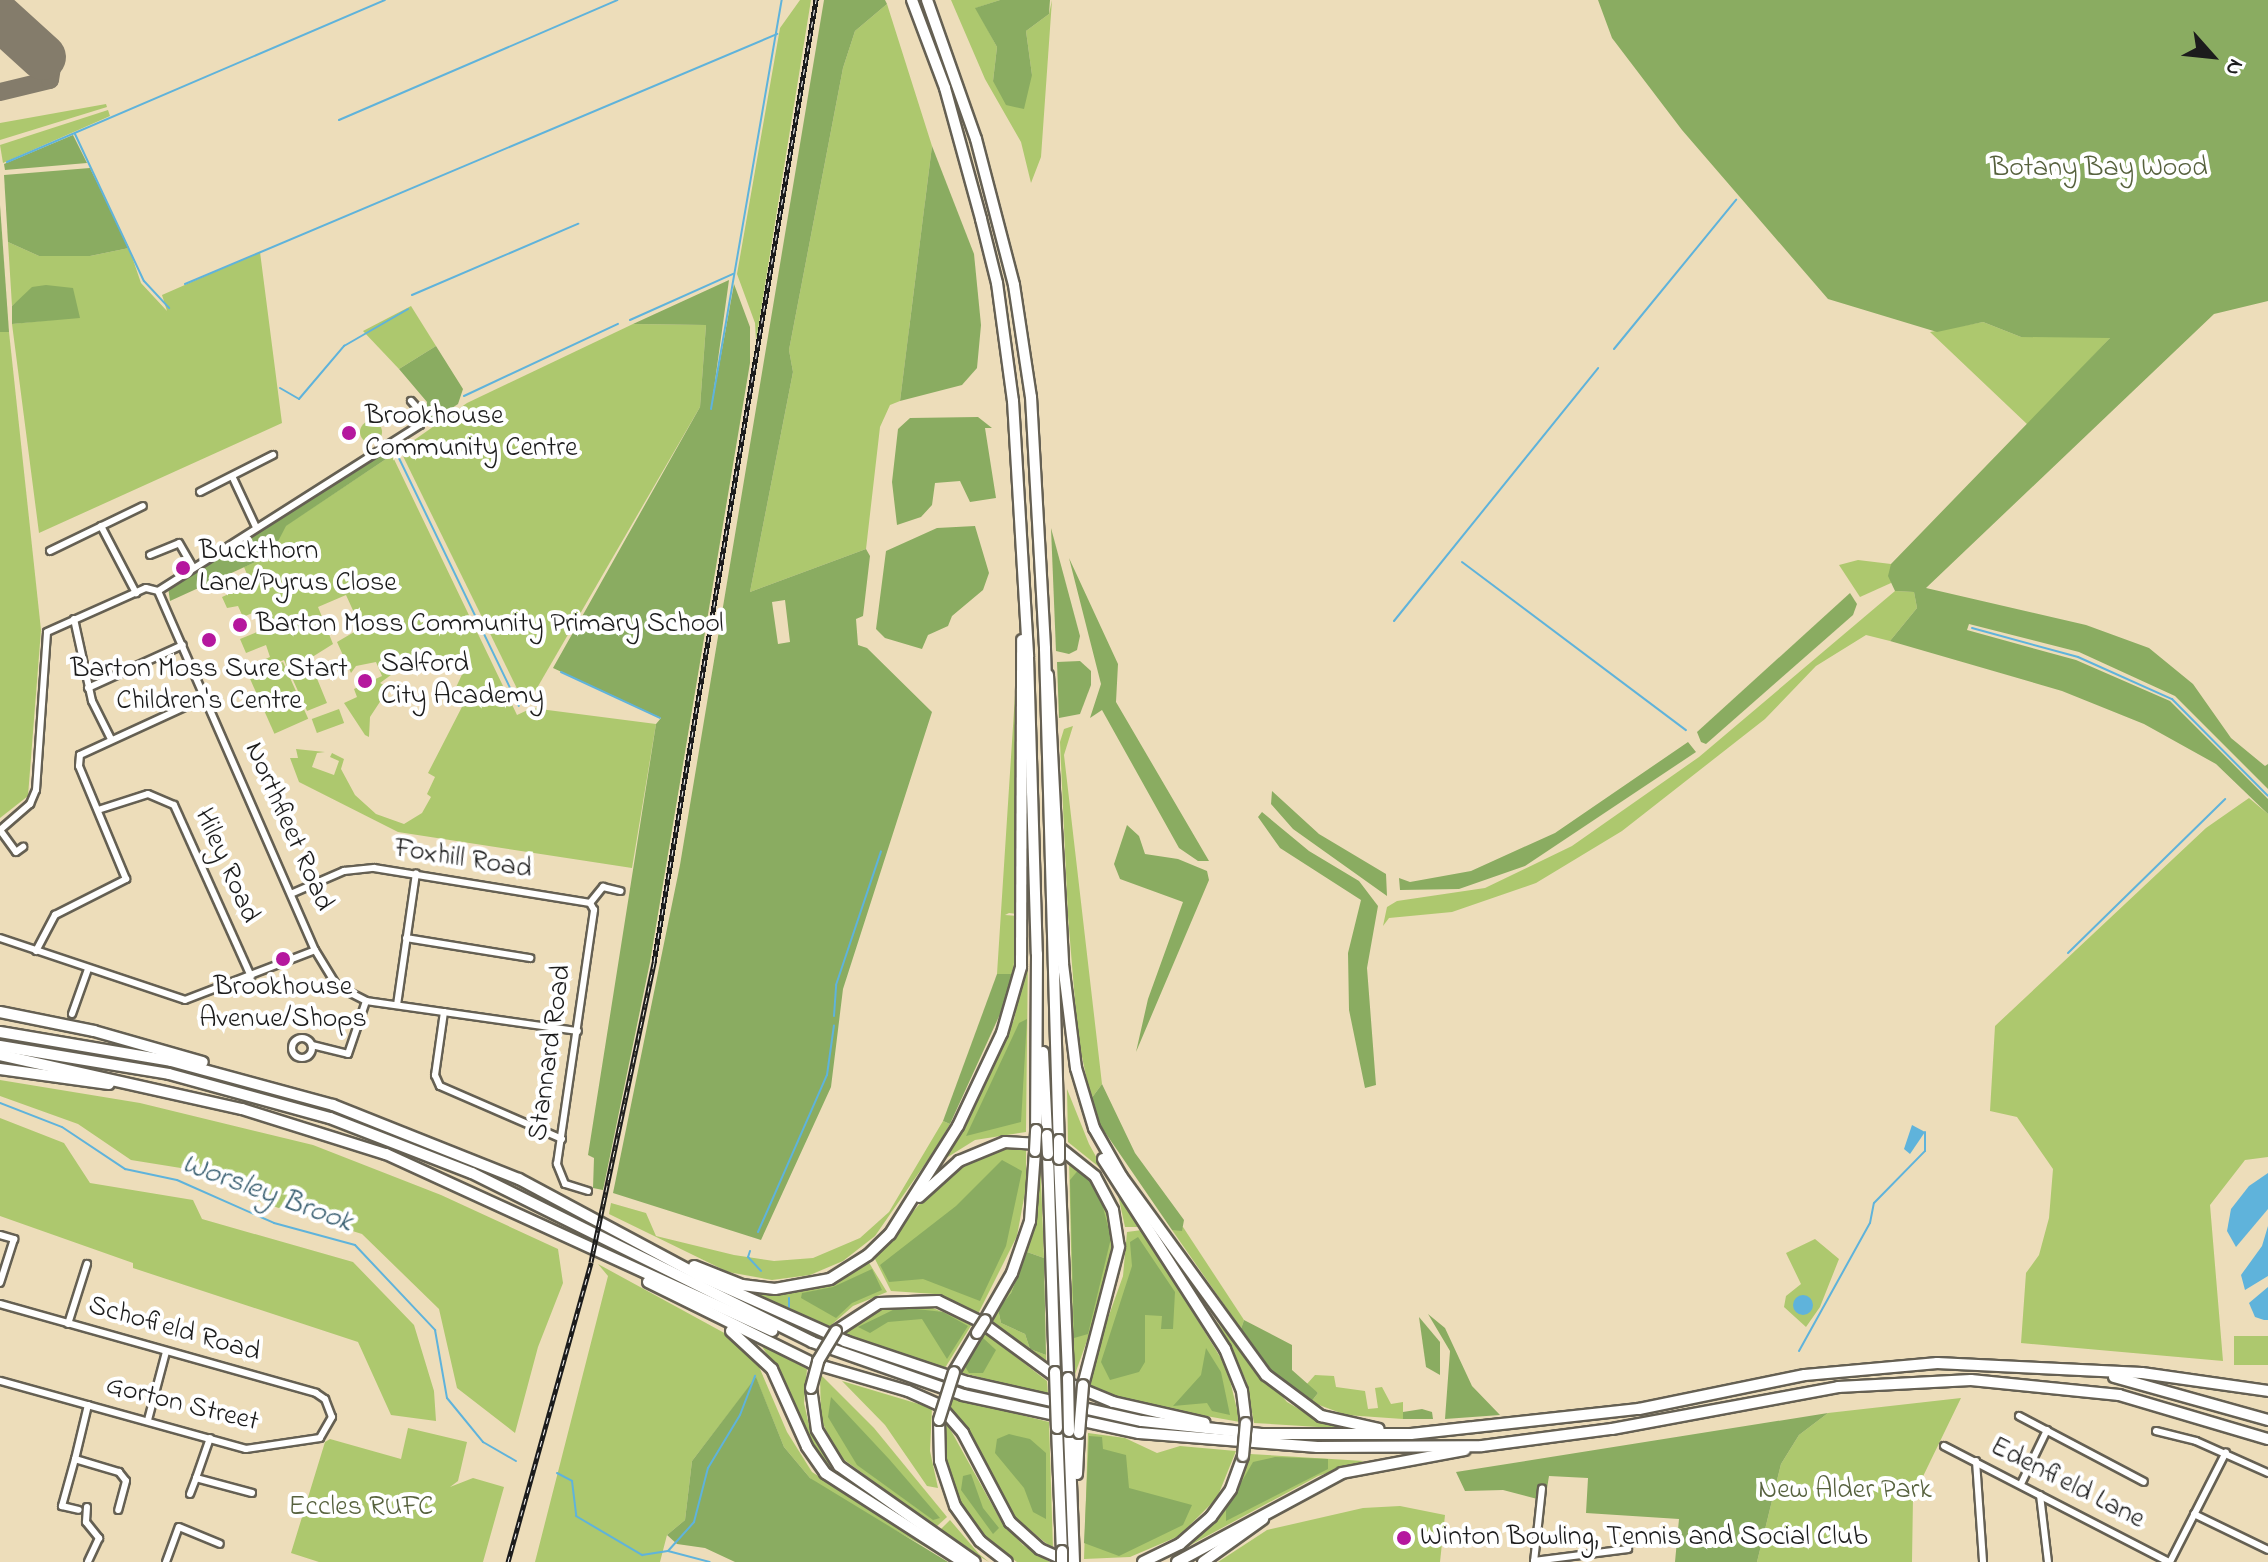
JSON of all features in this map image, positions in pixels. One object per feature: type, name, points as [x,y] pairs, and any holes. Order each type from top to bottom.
[{"type":"highway","points":[[912,0],[964,151],[997,283],[1013,401],[1048,1154],[1055,1372],[1069,1431],[1068,1558]]},
{"type":"highway","points":[[927,0],[973,129],[1014,285],[1031,397],[1073,1051],[1090,1120],[1122,1177],[1248,1354],[1300,1405],[1355,1426],[1455,1431]]},
{"type":"highway","points":[[909,1206],[976,1090],[1018,983],[1025,908],[1024,602]]},
{"type":"highway","points":[[1045,649],[1051,921],[1073,1536],[1068,1558]]},
{"type":"highway","points":[[1051,921],[1069,1071],[1088,1132],[1225,1349],[1242,1391],[1246,1423],[1243,1456],[1231,1489],[1211,1517],[1180,1544],[1143,1562]]},
{"type":"highway","points":[[1007,1562],[980,1541],[955,1506],[940,1461],[939,1420],[954,1372],[1012,1273],[1030,1221],[1036,1130],[1037,954]]},
{"type":"highway","points":[[0,1012],[147,1044],[236,1076],[358,1113],[478,1160],[797,1321],[952,1378],[1142,1421],[1261,1434],[1455,1431],[1639,1409],[1863,1368],[1937,1363],[2049,1367],[2268,1391]]},
{"type":"highway","points":[[0,1032],[100,1046],[236,1076]]},
{"type":"highway","points":[[0,1046],[202,1082],[391,1139],[513,1191],[812,1342]]},
{"type":"highway","points":[[0,1055],[155,1089],[361,1145],[534,1220],[743,1320],[963,1395],[1139,1433],[1317,1447],[1482,1446]]},
{"type":"highway","points":[[0,1069],[155,1089]]},
{"type":"highway","points":[[665,1256],[742,1285],[775,1289],[814,1285],[868,1255],[909,1206],[959,1161],[1005,1142],[1056,1145],[1088,1169],[1109,1199],[1119,1247],[1069,1431]]},
{"type":"highway","points":[[534,1220],[689,1304],[812,1363],[908,1391],[939,1405],[963,1433],[1010,1522],[1040,1549],[1068,1558]]},
{"type":"highway","points":[[975,1562],[839,1466],[817,1430],[811,1388],[820,1355],[836,1331],[879,1303],[938,1301],[981,1322],[1044,1371],[1078,1388],[1146,1411],[1261,1434]]},
{"type":"highway","points":[[689,1304],[741,1337],[766,1361],[825,1473],[963,1562]]},
{"type":"highway","points":[[2049,1367],[2160,1386],[2268,1420]]},
{"type":"highway","points":[[1177,1562],[1293,1497],[1353,1470],[1482,1446],[1612,1429],[1838,1387],[1931,1380],[2094,1390],[2251,1433],[2268,1441]]},
{"type":"highway","points":[[1203,1562],[1293,1497]]},
{"type":"street","points":[[23,847],[16,852],[0,830],[35,794],[46,635],[56,624],[149,588],[158,591],[420,425],[421,412],[411,401]]},
{"type":"street","points":[[200,492],[233,478],[273,455]]},
{"type":"street","points":[[233,478],[256,527]]},
{"type":"street","points":[[50,551],[143,506]]},
{"type":"street","points":[[101,526],[136,593]]},
{"type":"street","points":[[150,555],[179,543],[193,567]]},
{"type":"street","name":"Northfleet Road","points":[[158,591],[293,893],[315,950],[337,986],[366,1001]]},
{"type":"street","points":[[74,619],[88,688],[111,739]]},
{"type":"street","points":[[88,688],[183,645]]},
{"type":"street","points":[[36,951],[55,915],[125,881],[79,758],[111,739],[206,697]]},
{"type":"street","name":"Hiley Road","points":[[98,810],[148,794],[174,805],[251,976]]},
{"type":"street","name":"Foxhill Road","points":[[293,893],[357,869],[416,873],[590,903]]},
{"type":"street","points":[[397,1005],[416,873]]},
{"type":"street","points":[[590,903],[603,887],[621,891]]},
{"type":"street","name":"Stannard Road","points":[[588,1191],[558,1177],[594,910],[590,903]]},
{"type":"street","points":[[0,938],[185,1000],[315,950]]},
{"type":"street","points":[[406,938],[530,958]]},
{"type":"street","points":[[72,1014],[88,969]]},
{"type":"street","points":[[312,1045],[348,1054],[366,1001],[578,1031]]},
{"type":"street","points":[[444,1012],[435,1075],[440,1086],[562,1139]]},
{"type":"street","points":[[0,1235],[14,1239],[0,1283]]},
{"type":"street","points":[[68,1324],[87,1264]]},
{"type":"street","name":"Schofield Road","points":[[0,1304],[316,1393],[330,1407]]},
{"type":"street","points":[[148,1420],[166,1352]]},
{"type":"street","name":"Gorton Street","points":[[0,1381],[258,1450],[311,1440],[326,1434],[330,1407]]},
{"type":"street","points":[[88,1405],[62,1506],[83,1509],[86,1522],[99,1538],[88,1562]]},
{"type":"street","points":[[2019,1416],[2144,1482]]},
{"type":"street","points":[[2021,1484],[2047,1430]]},
{"type":"street","points":[[2156,1431],[2226,1452],[2268,1473]]},
{"type":"street","points":[[190,1494],[210,1438]]},
{"type":"street","name":"Edenfield Lane","points":[[1944,1446],[2170,1562]]},
{"type":"street","points":[[2170,1562],[2226,1452]]},
{"type":"street","points":[[75,1459],[119,1472],[126,1481],[118,1510]]},
{"type":"street","points":[[1976,1461],[1983,1562]]},
{"type":"street","points":[[196,1478],[252,1493]]},
{"type":"street","points":[[1542,1488],[1534,1561],[1628,1549]]},
{"type":"street","points":[[2040,1495],[2048,1562]]},
{"type":"street","points":[[2194,1514],[2268,1550]]},
{"type":"street","points":[[166,1562],[182,1518]]},
{"type":"street","points":[[179,1527],[220,1544]]},
{"type":"green space","points":[[800,0],[811,0],[756,341],[755,323],[737,274],[780,28]]},
{"type":"green space","points":[[824,0],[885,0],[887,4],[855,31],[843,68],[789,350],[793,372],[750,592],[866,549],[870,556],[863,616],[856,619],[858,645],[867,648],[932,712],[843,989],[831,1087],[761,1240],[613,1193],[680,865]],"holes":[[[785,600],[790,642],[778,644],[772,602]]]},
{"type":"green space","points":[[951,0],[1000,0],[976,8],[997,47],[993,81],[1032,75],[1026,31],[1049,14],[1052,0],[1041,157],[1031,183],[1021,142],[985,79]]},
{"type":"green space","points":[[1000,0],[1050,0],[1049,14],[1026,31],[1032,75],[1024,109],[1006,105],[993,81],[997,47],[975,8]]},
{"type":"green space","name":"Botany Bay Wood","points":[[1598,0],[2268,0],[2268,301],[2214,314],[1926,588],[2086,625],[2149,648],[2193,684],[2231,738],[2265,766],[2268,764],[2268,789],[2175,696],[2079,652],[1969,624],[1967,630],[2076,660],[2170,701],[2268,799],[2268,814],[2216,764],[2144,724],[2062,691],[1890,641],[1917,608],[1914,592],[1895,591],[1888,576],[1891,564],[2110,338],[2021,337],[1983,322],[1937,332],[1828,299],[1682,130],[1612,38]]},
{"type":"green space","points":[[887,4],[932,146],[900,401],[890,405],[880,427],[866,549],[750,592],[793,372],[789,350],[843,68],[855,31]]},
{"type":"green space","points":[[106,104],[107,107],[0,140],[0,123]]},
{"type":"green space","points":[[108,110],[110,116],[3,163],[0,145]]},
{"type":"green space","points":[[73,135],[87,163],[5,170],[4,164]]},
{"type":"green space","points":[[932,146],[974,254],[981,325],[977,368],[962,385],[900,401]]},
{"type":"green space","points":[[90,168],[129,248],[90,256],[39,256],[8,242],[4,175]]},
{"type":"green space","points":[[0,205],[9,332],[0,332]]},
{"type":"green space","points":[[8,242],[39,256],[90,256],[129,248],[141,283],[167,311],[162,295],[260,252],[282,423],[39,533],[12,324],[79,317],[74,301],[22,298],[12,306]]},
{"type":"green space","points":[[729,280],[711,410],[734,284],[750,327],[750,363],[650,962],[603,1190],[593,1188],[594,1158],[588,1155],[656,724],[661,718],[553,668],[700,407],[706,325],[633,324]]},
{"type":"green space","points":[[32,287],[73,288],[80,318],[12,324],[12,306]]},
{"type":"green space","points":[[411,306],[436,346],[399,369],[363,331]]},
{"type":"green space","points":[[1983,322],[2021,337],[2111,337],[2028,425],[1930,332]]},
{"type":"green space","points":[[633,324],[706,325],[700,407],[526,707],[400,450],[467,403]]},
{"type":"green space","points":[[0,332],[9,332],[41,630],[28,796],[0,818]]},
{"type":"green space","points":[[436,346],[463,389],[458,404],[425,426],[427,402],[399,369]]},
{"type":"green space","points":[[978,417],[992,428],[985,428],[996,498],[970,502],[960,481],[935,483],[932,505],[921,517],[897,525],[892,482],[898,429],[910,418]]},
{"type":"green space","points":[[371,421],[379,424],[382,432],[379,440],[371,443],[363,440],[360,432],[363,424]]},
{"type":"green space","points":[[389,449],[392,455],[286,526],[271,555],[170,601],[168,587]]},
{"type":"green space","name":"Salford City Academy","points":[[392,455],[517,715],[532,708],[656,724],[632,868],[398,832],[299,782],[290,758],[298,758],[296,749],[325,752],[317,753],[312,767],[334,775],[339,761],[330,757],[332,753],[344,759],[341,769],[355,795],[376,814],[404,824],[422,813],[431,797],[427,794],[435,777],[428,773],[465,701],[451,698],[466,666],[434,655],[410,661],[380,683],[389,688],[370,717],[369,737],[365,735],[344,703],[357,697],[354,689],[382,676],[376,662],[356,666],[351,673],[337,642],[361,628],[346,595],[318,607],[333,644],[309,659],[327,703],[307,711],[284,660],[250,673],[248,667],[270,657],[266,645],[246,653],[240,639],[269,627],[262,609],[243,617],[238,606],[227,608],[222,597],[251,584],[244,567],[271,555],[285,526]]},
{"type":"green space","points":[[975,526],[989,573],[983,590],[952,616],[948,626],[928,635],[922,649],[885,638],[876,629],[886,551],[937,528]]},
{"type":"green space","points":[[1051,528],[1080,636],[1077,650],[1069,654],[1056,651]]},
{"type":"green space","points":[[1069,558],[1118,664],[1116,702],[1209,861],[1198,861],[1179,848],[1102,710],[1090,718],[1101,684]]},
{"type":"green space","points":[[1858,560],[1891,564],[1891,583],[1860,597],[1839,565]]},
{"type":"green space","points":[[1895,591],[1914,592],[1917,608],[1890,641],[1866,635],[1816,666],[1765,719],[1622,831],[1536,883],[1452,912],[1389,918],[1383,926],[1387,907],[1397,901],[1485,888],[1572,846],[1699,757]]},
{"type":"green space","points":[[1850,593],[1857,604],[1853,615],[1706,744],[1701,742],[1697,732]]},
{"type":"green space","points":[[1080,661],[1091,671],[1091,685],[1080,714],[1059,718],[1057,662]]},
{"type":"green space","points":[[283,662],[308,719],[274,734],[249,677]]},
{"type":"green space","points":[[1017,664],[1017,914],[1005,915],[1018,916],[1013,974],[997,974]]},
{"type":"green space","points":[[339,709],[344,723],[317,733],[312,719]]},
{"type":"green space","points":[[1073,726],[1064,755],[1102,1084],[1091,1099],[1078,1038],[1068,916],[1060,742],[1064,729]]},
{"type":"green space","points":[[1688,742],[1696,752],[1525,866],[1459,889],[1400,890],[1399,878],[1410,882],[1471,871],[1555,833]]},
{"type":"green space","points":[[1272,791],[1319,834],[1386,874],[1387,896],[1293,829],[1271,804]]},
{"type":"green space","points":[[2249,798],[2268,814],[2268,1157],[2245,1160],[2210,1205],[2223,1361],[2021,1343],[2026,1273],[2039,1255],[2049,1218],[2053,1169],[2017,1117],[1990,1111],[1995,1026],[2206,828]]},
{"type":"green space","points":[[1262,812],[1309,851],[1359,881],[1378,906],[1367,968],[1376,1085],[1365,1088],[1349,1010],[1348,953],[1361,900],[1280,848],[1258,817]]},
{"type":"green space","points":[[1127,825],[1139,836],[1145,854],[1178,859],[1207,871],[1209,880],[1136,1052],[1148,999],[1183,902],[1120,879],[1114,864]]},
{"type":"green space","points":[[1028,950],[1026,1132],[975,1140],[943,1160],[1014,1020]]},
{"type":"green space","points":[[997,974],[1013,974],[1006,1001],[950,1124],[943,1121]]},
{"type":"green space","points":[[1027,1019],[1021,1122],[966,1136],[1019,1023]]},
{"type":"green space","points":[[0,1080],[140,1103],[313,1145],[441,1195],[558,1249],[563,1283],[538,1347],[515,1433],[457,1388],[439,1309],[362,1234],[266,1204],[187,1169],[131,1160],[78,1124],[0,1096]]},
{"type":"green space","points":[[1102,1084],[1135,1153],[1184,1220],[1182,1231],[1172,1230],[1100,1125],[1091,1099]]},
{"type":"green space","points":[[1067,1089],[1089,1144],[1104,1171],[1068,1142]]},
{"type":"green space","points":[[0,1118],[64,1143],[90,1183],[193,1200],[202,1219],[353,1262],[414,1325],[434,1391],[436,1421],[391,1415],[358,1342],[133,1268],[133,1263],[0,1216]]},
{"type":"green space","points":[[943,1121],[950,1124],[875,1236],[843,1261],[810,1275],[772,1280],[728,1272],[609,1214],[611,1203],[646,1213],[656,1236],[734,1255],[774,1261],[813,1258],[860,1238],[889,1212]]},
{"type":"green space","points":[[1026,1145],[1026,1187],[1017,1236],[978,1314],[935,1294],[891,1291],[874,1257],[929,1193],[947,1174],[992,1147]]},
{"type":"green space","points":[[1040,1154],[1044,1258],[1027,1252],[1011,1293],[998,1309],[1001,1323],[1025,1334],[1030,1349],[1046,1355],[1046,1367],[990,1322],[1028,1242]]},
{"type":"green space","points":[[1069,1158],[1104,1198],[1113,1240],[1099,1307],[1074,1377]]},
{"type":"green space","points":[[1002,1160],[1022,1171],[1006,1246],[980,1301],[923,1279],[889,1282],[880,1265],[956,1206]]},
{"type":"green space","points":[[1080,1168],[1099,1192],[1111,1238],[1088,1334],[1074,1338],[1070,1180]]},
{"type":"green space","points":[[1118,1195],[1138,1224],[1138,1227],[1125,1227]]},
{"type":"green space","points":[[1183,1227],[1244,1320],[1241,1329],[1172,1230]]},
{"type":"green space","points":[[1142,1230],[1227,1368],[1240,1422],[1150,1406],[1090,1388],[1098,1346],[1123,1276],[1127,1232]]},
{"type":"green space","points":[[1138,1237],[1175,1292],[1173,1329],[1161,1329],[1162,1316],[1145,1315],[1145,1362],[1139,1372],[1110,1380],[1101,1362],[1132,1266],[1130,1242]]},
{"type":"green space","points":[[1815,1239],[1839,1259],[1820,1307],[1806,1327],[1784,1307],[1786,1296],[1801,1284],[1786,1253]]},
{"type":"green space","points":[[1027,1252],[1044,1258],[1046,1355],[1030,1349],[1025,1334],[1001,1323],[998,1309],[1011,1293]]},
{"type":"green space","points":[[868,1261],[887,1292],[853,1306],[829,1327],[742,1289],[806,1289]]},
{"type":"green space","points":[[598,1264],[728,1335],[757,1362],[787,1432],[812,1472],[953,1562],[834,1497],[810,1478],[784,1447],[756,1378],[692,1461],[685,1520],[667,1535],[660,1562],[535,1562],[608,1276]]},
{"type":"green space","points":[[872,1269],[882,1290],[852,1303],[836,1318],[801,1298],[802,1293],[833,1287]]},
{"type":"green space","points":[[923,1304],[972,1324],[945,1368],[842,1333],[875,1310]]},
{"type":"green space","points":[[899,1307],[943,1312],[968,1326],[947,1359],[922,1319],[888,1322],[870,1333],[858,1327]]},
{"type":"green space","points":[[1428,1314],[1445,1328],[1472,1386],[1500,1415],[1445,1419],[1450,1351]]},
{"type":"green space","points":[[1419,1317],[1440,1342],[1440,1375],[1426,1367]]},
{"type":"green space","points":[[1244,1320],[1292,1345],[1292,1370],[1318,1393],[1311,1402],[1271,1370],[1241,1329]]},
{"type":"green space","points":[[1216,1321],[1287,1402],[1316,1419],[1351,1429],[1254,1423],[1246,1380]]},
{"type":"green space","points":[[984,1332],[1047,1381],[1048,1395],[959,1372]]},
{"type":"green space","points":[[2234,1336],[2268,1336],[2268,1365],[2234,1365]]},
{"type":"green space","points":[[982,1337],[996,1350],[983,1373],[969,1373],[964,1365]]},
{"type":"green space","points":[[761,1345],[807,1369],[804,1403],[811,1434],[844,1480],[816,1456],[778,1371]]},
{"type":"green space","points":[[1206,1348],[1221,1372],[1230,1415],[1212,1411],[1207,1403],[1173,1406],[1201,1375]]},
{"type":"green space","points":[[820,1374],[874,1428],[947,1517],[936,1527],[839,1456],[821,1420]]},
{"type":"green space","points":[[1315,1375],[1334,1376],[1336,1387],[1365,1391],[1368,1409],[1378,1408],[1375,1388],[1382,1387],[1391,1404],[1403,1402],[1403,1419],[1346,1415],[1311,1402],[1318,1393],[1306,1385]]},
{"type":"green space","points":[[756,1377],[784,1447],[810,1478],[948,1562],[735,1562],[705,1548],[677,1544],[667,1535],[685,1520],[692,1461]]},
{"type":"green space","points":[[842,1381],[932,1408],[930,1451],[938,1488],[927,1486],[885,1425]]},
{"type":"green space","points":[[954,1383],[1048,1407],[1048,1411],[953,1386]]},
{"type":"green space","points":[[831,1397],[940,1518],[933,1520],[857,1465],[828,1417]]},
{"type":"green space","points":[[949,1397],[1049,1422],[1053,1549],[1012,1515],[970,1435],[947,1407]]},
{"type":"green space","name":"New Alder Park","points":[[1961,1398],[1913,1497],[1912,1562],[1757,1562],[1781,1464],[1799,1435],[1828,1413]]},
{"type":"green space","points":[[1422,1409],[1432,1412],[1433,1419],[1403,1419],[1403,1412]]},
{"type":"green space","points":[[1828,1413],[1799,1435],[1781,1464],[1757,1562],[1675,1562],[1679,1519],[1586,1513],[1588,1478],[1549,1476],[1545,1501],[1503,1490],[1465,1491],[1456,1472]]},
{"type":"green space","points":[[944,1418],[1001,1521],[1023,1545],[1050,1562],[1017,1562],[991,1544],[967,1517],[946,1466]]},
{"type":"green space","name":"Eccles RUFC","points":[[408,1428],[467,1442],[458,1481],[450,1487],[473,1478],[504,1487],[483,1562],[319,1562],[291,1553],[325,1442],[330,1439],[401,1459]]},
{"type":"green space","points":[[1088,1433],[1125,1438],[1157,1453],[1180,1446],[1236,1451],[1217,1498],[1179,1536],[1130,1557],[1084,1559]]},
{"type":"green space","points":[[1009,1434],[1030,1439],[1046,1453],[1046,1519],[1033,1512],[1024,1488],[995,1453],[997,1439]]},
{"type":"green space","points":[[1089,1436],[1102,1437],[1103,1449],[1126,1455],[1129,1488],[1192,1505],[1183,1525],[1119,1556],[1084,1543]]},
{"type":"green space","points":[[1250,1454],[1364,1461],[1318,1476],[1183,1549],[1227,1505]]},
{"type":"green space","points":[[1275,1457],[1328,1459],[1328,1469],[1226,1521],[1226,1509],[1253,1462]]},
{"type":"green space","points":[[971,1474],[983,1508],[999,1528],[993,1534],[961,1490],[963,1476]]},
{"type":"green space","points":[[1400,1506],[1445,1515],[1440,1562],[1218,1562],[1267,1530],[1363,1508]]},
{"type":"green space","points":[[950,1520],[979,1554],[989,1562],[938,1532]]},
{"type":"water","points":[[1912,1125],[1925,1132],[1910,1154],[1904,1149]]},
{"type":"water","points":[[2268,1173],[2268,1209],[2236,1247],[2227,1231],[2231,1209],[2249,1186]]},
{"type":"water","points":[[2268,1226],[2268,1276],[2245,1290],[2241,1275],[2262,1246]]},
{"type":"water","points":[[2268,1287],[2268,1320],[2264,1320],[2255,1317],[2249,1303]]},
{"type":"water","points":[[1803,1295],[1810,1298],[1813,1305],[1810,1312],[1803,1315],[1796,1312],[1793,1305],[1796,1298]]},
{"type":"waterway","points":[[7,162],[385,0]]},
{"type":"waterway","points":[[339,120],[617,0]]},
{"type":"waterway","points":[[711,409],[782,0]]},
{"type":"waterway","points":[[185,284],[777,34]]},
{"type":"waterway","points":[[75,134],[144,281],[169,308]]},
{"type":"waterway","points":[[1614,349],[1736,200]]},
{"type":"waterway","points":[[412,295],[578,224]]},
{"type":"waterway","points":[[630,320],[733,274]]},
{"type":"waterway","points":[[280,388],[299,399],[344,346],[408,309]]},
{"type":"waterway","points":[[464,396],[618,324]]},
{"type":"waterway","points":[[1394,621],[1598,368]]},
{"type":"waterway","points":[[396,452],[519,706]]},
{"type":"waterway","points":[[1462,562],[1686,730]]},
{"type":"waterway","points":[[1972,628],[2078,657],[2172,699],[2268,796]]},
{"type":"waterway","points":[[561,672],[660,718]]},
{"type":"waterway","points":[[2068,953],[2225,799]]},
{"type":"waterway","points":[[834,1016],[836,985],[881,851]]},
{"type":"waterway","points":[[758,1232],[827,1075],[834,1025]]},
{"type":"waterway","name":"Worsley Brook","points":[[0,1103],[62,1127],[125,1169],[177,1180],[274,1223],[355,1245],[435,1330],[447,1398],[483,1442],[516,1461]]},
{"type":"waterway","points":[[1799,1351],[1870,1223],[1874,1203],[1925,1151],[1925,1132]]},
{"type":"waterway","points":[[750,1251],[748,1257],[761,1271]]},
{"type":"waterway","points":[[789,1298],[789,1307]]},
{"type":"waterway","points":[[668,1551],[694,1522],[708,1468],[740,1415],[755,1376]]},
{"type":"waterway","name":"Worsley Brook","points":[[557,1473],[572,1481],[576,1516],[642,1555],[668,1551],[710,1562]]},
{"type":"taxiway","points":[[0,92],[50,80],[52,67],[43,57]]},
{"type":"runway","points":[[0,18],[43,57]]},
{"type":"railway","points":[[508,1562],[591,1262],[654,962],[816,0]]},
{"type":"place","name":"Brookhouse Community Centre","points":[[349,433]]},
{"type":"place","name":"Buckthorn Lane/Pyrus Close","points":[[183,568]]},
{"type":"place","name":"Barton Moss Community Primary School","points":[[240,625]]},
{"type":"place","name":"Barton Moss Sure Start Children's Centre","points":[[209,640]]},
{"type":"place","name":"Salford City Academy","points":[[365,681]]},
{"type":"place","name":"Brookhouse Avenue/Shops","points":[[283,959]]},
{"type":"place","name":"Winton Bowling, Tennis and Social Club","points":[[1404,1538]]}]
